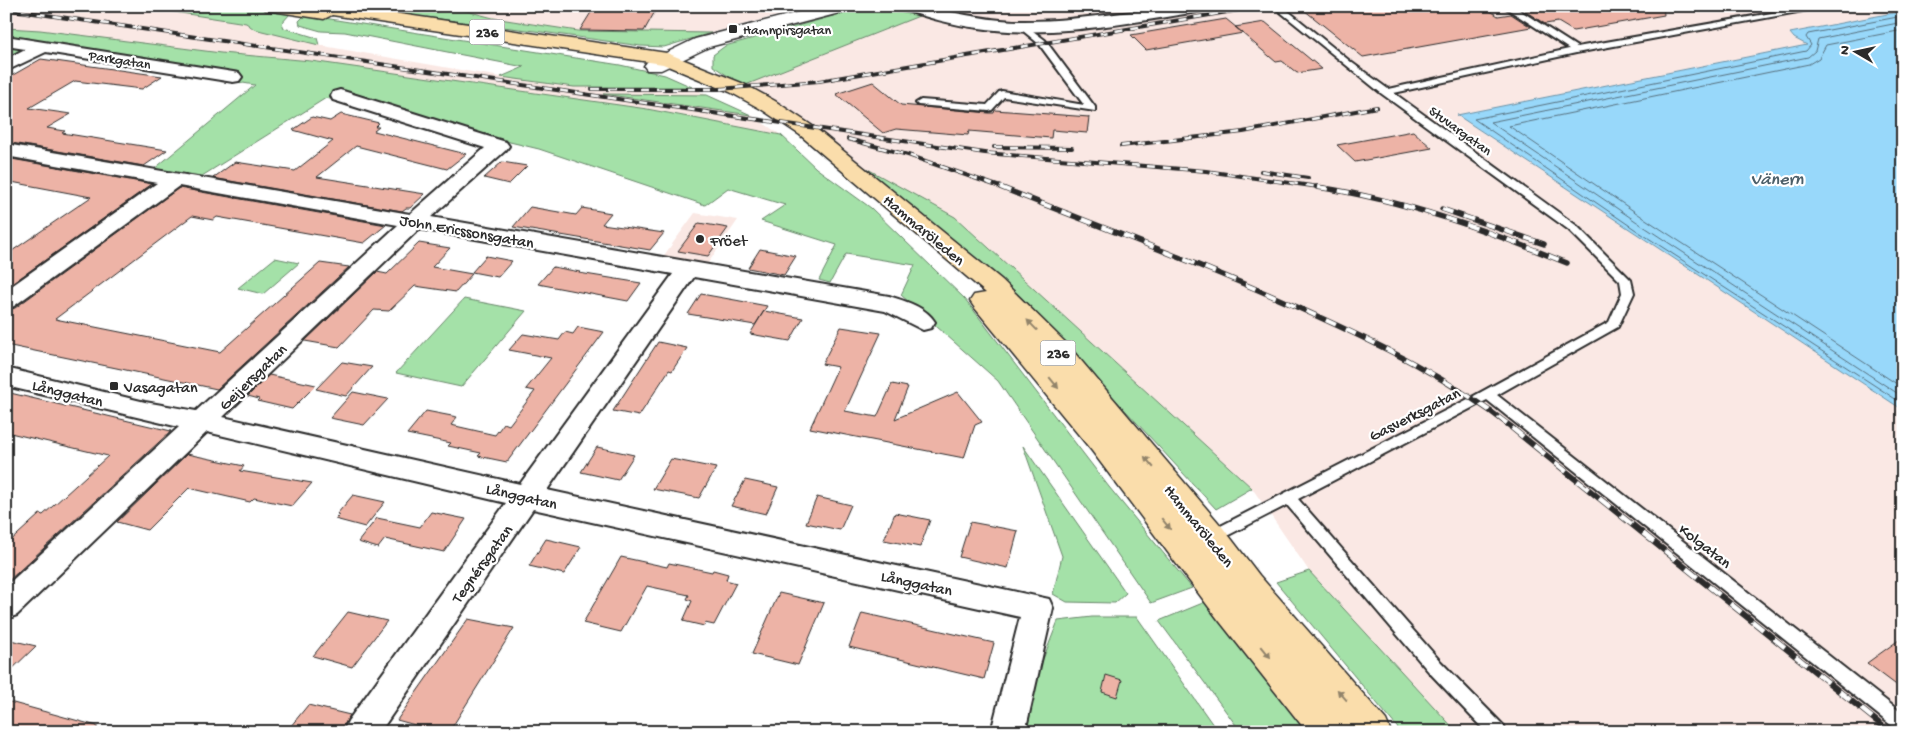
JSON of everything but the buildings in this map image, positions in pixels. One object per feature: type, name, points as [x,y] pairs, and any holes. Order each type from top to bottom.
[{"type":"main road","name":"Hammaröleden","points":[[272,6],[661,63],[750,104],[790,129],[922,241],[978,295],[1035,359],[1186,549],[1216,591],[1330,732]]},
{"type":"main road","name":"Hammaröleden","points":[[308,6],[661,63],[737,88],[807,131],[993,286],[1057,351],[1212,537],[1247,585],[1373,732]]},
{"type":"street","points":[[661,63],[702,43],[845,6]]},
{"type":"street","points":[[907,6],[943,17],[1025,28],[1082,25],[1204,6]]},
{"type":"street","name":"Parkgatan","points":[[6,41],[233,77]]},
{"type":"street","points":[[6,66],[43,46]]},
{"type":"street","name":"Geijersgatan","points":[[6,606],[204,422],[416,220],[498,146],[340,96]]},
{"type":"street","name":"John Ericssonsgatan","points":[[6,150],[177,178],[687,270],[889,304],[905,310],[923,322]]},
{"type":"street","points":[[6,302],[177,178]]},
{"type":"street","name":"Tegnérsgatan","points":[[360,732],[687,270]]},
{"type":"street","name":"Långgatan","points":[[6,377],[145,412],[204,422],[528,497],[1038,608],[1008,732]]},
{"type":"lane","name":"Stuvargatan","points":[[1278,6],[1385,92],[1573,228],[1625,280]]},
{"type":"lane","points":[[1507,6],[1576,50]]},
{"type":"lane","points":[[1385,92],[1576,50],[1826,6]]},
{"type":"lane","points":[[921,103],[989,108],[1002,94],[1092,109],[1042,42],[1025,28]]},
{"type":"lane","name":"Gasverksgatan","points":[[1186,549],[1289,498],[1487,394],[1614,324],[1628,293],[1625,280]]},
{"type":"lane","name":"Kolgatan","points":[[1487,394],[1903,724]]},
{"type":"lane","points":[[1289,498],[1435,667],[1498,732]]},
{"type":"shaded area","points":[[6,6],[135,6],[246,23],[254,29],[329,47],[501,77],[574,87],[692,87],[707,95],[609,95],[751,115],[781,135],[647,109],[311,61],[221,53],[40,30],[6,28]]},
{"type":"shaded area","points":[[448,6],[814,6],[711,33],[578,31],[493,18]]},
{"type":"shaded area","points":[[940,6],[1903,6],[1903,11],[1790,33],[1793,38],[1808,45],[1458,115],[1903,410],[1903,732],[1457,732],[1309,571],[1252,488],[955,217],[853,161],[743,86]]},
{"type":"shaded area","name":"Fröet","points":[[695,213],[738,220],[706,266],[662,258]]},
{"type":"green space","points":[[135,6],[238,6],[290,14],[282,23],[284,28],[317,38],[319,45],[254,29],[246,23]]},
{"type":"green space","points":[[335,6],[448,6],[493,18],[578,31],[711,33],[664,47],[641,46]]},
{"type":"green space","points":[[862,8],[878,8],[919,16],[743,86],[713,66],[713,55],[725,46]]},
{"type":"green space","points":[[305,15],[620,65],[665,75],[692,87],[574,87],[501,77],[524,67],[345,32],[321,31],[300,25],[299,21]]},
{"type":"green space","points":[[6,28],[40,30],[221,53],[311,61],[647,109],[781,135],[816,168],[871,208],[965,299],[1109,487],[1192,588],[1151,603],[998,381],[901,295],[915,265],[846,254],[830,283],[819,280],[837,245],[761,221],[785,205],[728,188],[705,205],[539,149],[326,98],[202,176],[153,170],[255,85],[31,48],[6,61]]},
{"type":"green space","points":[[603,94],[707,95],[751,115]]},
{"type":"green space","points":[[853,161],[955,217],[1252,488],[1216,509],[1023,299]]},
{"type":"green space","points":[[275,258],[299,263],[263,294],[238,288]]},
{"type":"green space","points":[[464,299],[526,311],[461,387],[396,373]]},
{"type":"green space","points":[[1023,446],[1126,593],[1115,603],[1067,602],[1053,594],[1062,556]]},
{"type":"green space","points":[[1309,571],[1457,732],[1401,732],[1276,582]]},
{"type":"green space","points":[[1210,600],[1313,732],[1241,732],[1159,621]]},
{"type":"green space","points":[[1092,617],[1137,617],[1218,732],[1024,732],[1036,677],[1058,621]]},
{"type":"water","name":"Vänern","points":[[1903,11],[1903,410],[1457,115],[1807,45],[1794,38],[1790,33]]},
{"type":"railway","points":[[592,89],[719,89],[819,81],[1263,6]]},
{"type":"railway","points":[[6,9],[985,153],[1206,171],[1326,188]]},
{"type":"railway","points":[[1121,146],[1243,132],[1377,107]]},
{"type":"railway","points":[[848,139],[908,155],[1003,188]]},
{"type":"railway","points":[[994,147],[1072,148]]},
{"type":"railway","points":[[1261,171],[1308,178]]},
{"type":"railway","points":[[1000,187],[1193,263],[1335,324],[1415,364],[1466,394],[1514,429]]},
{"type":"railway","points":[[1317,187],[1413,208],[1506,239],[1567,263]]},
{"type":"railway","points":[[1442,209],[1544,244]]},
{"type":"railway","points":[[1512,428],[1890,732]]},
{"type":"place","name":"Hamnpirsgatan","points":[[733,29]]},
{"type":"place","name":"Fröet","points":[[700,239]]},
{"type":"place","name":"Vasagatan","points":[[114,386]]}]
